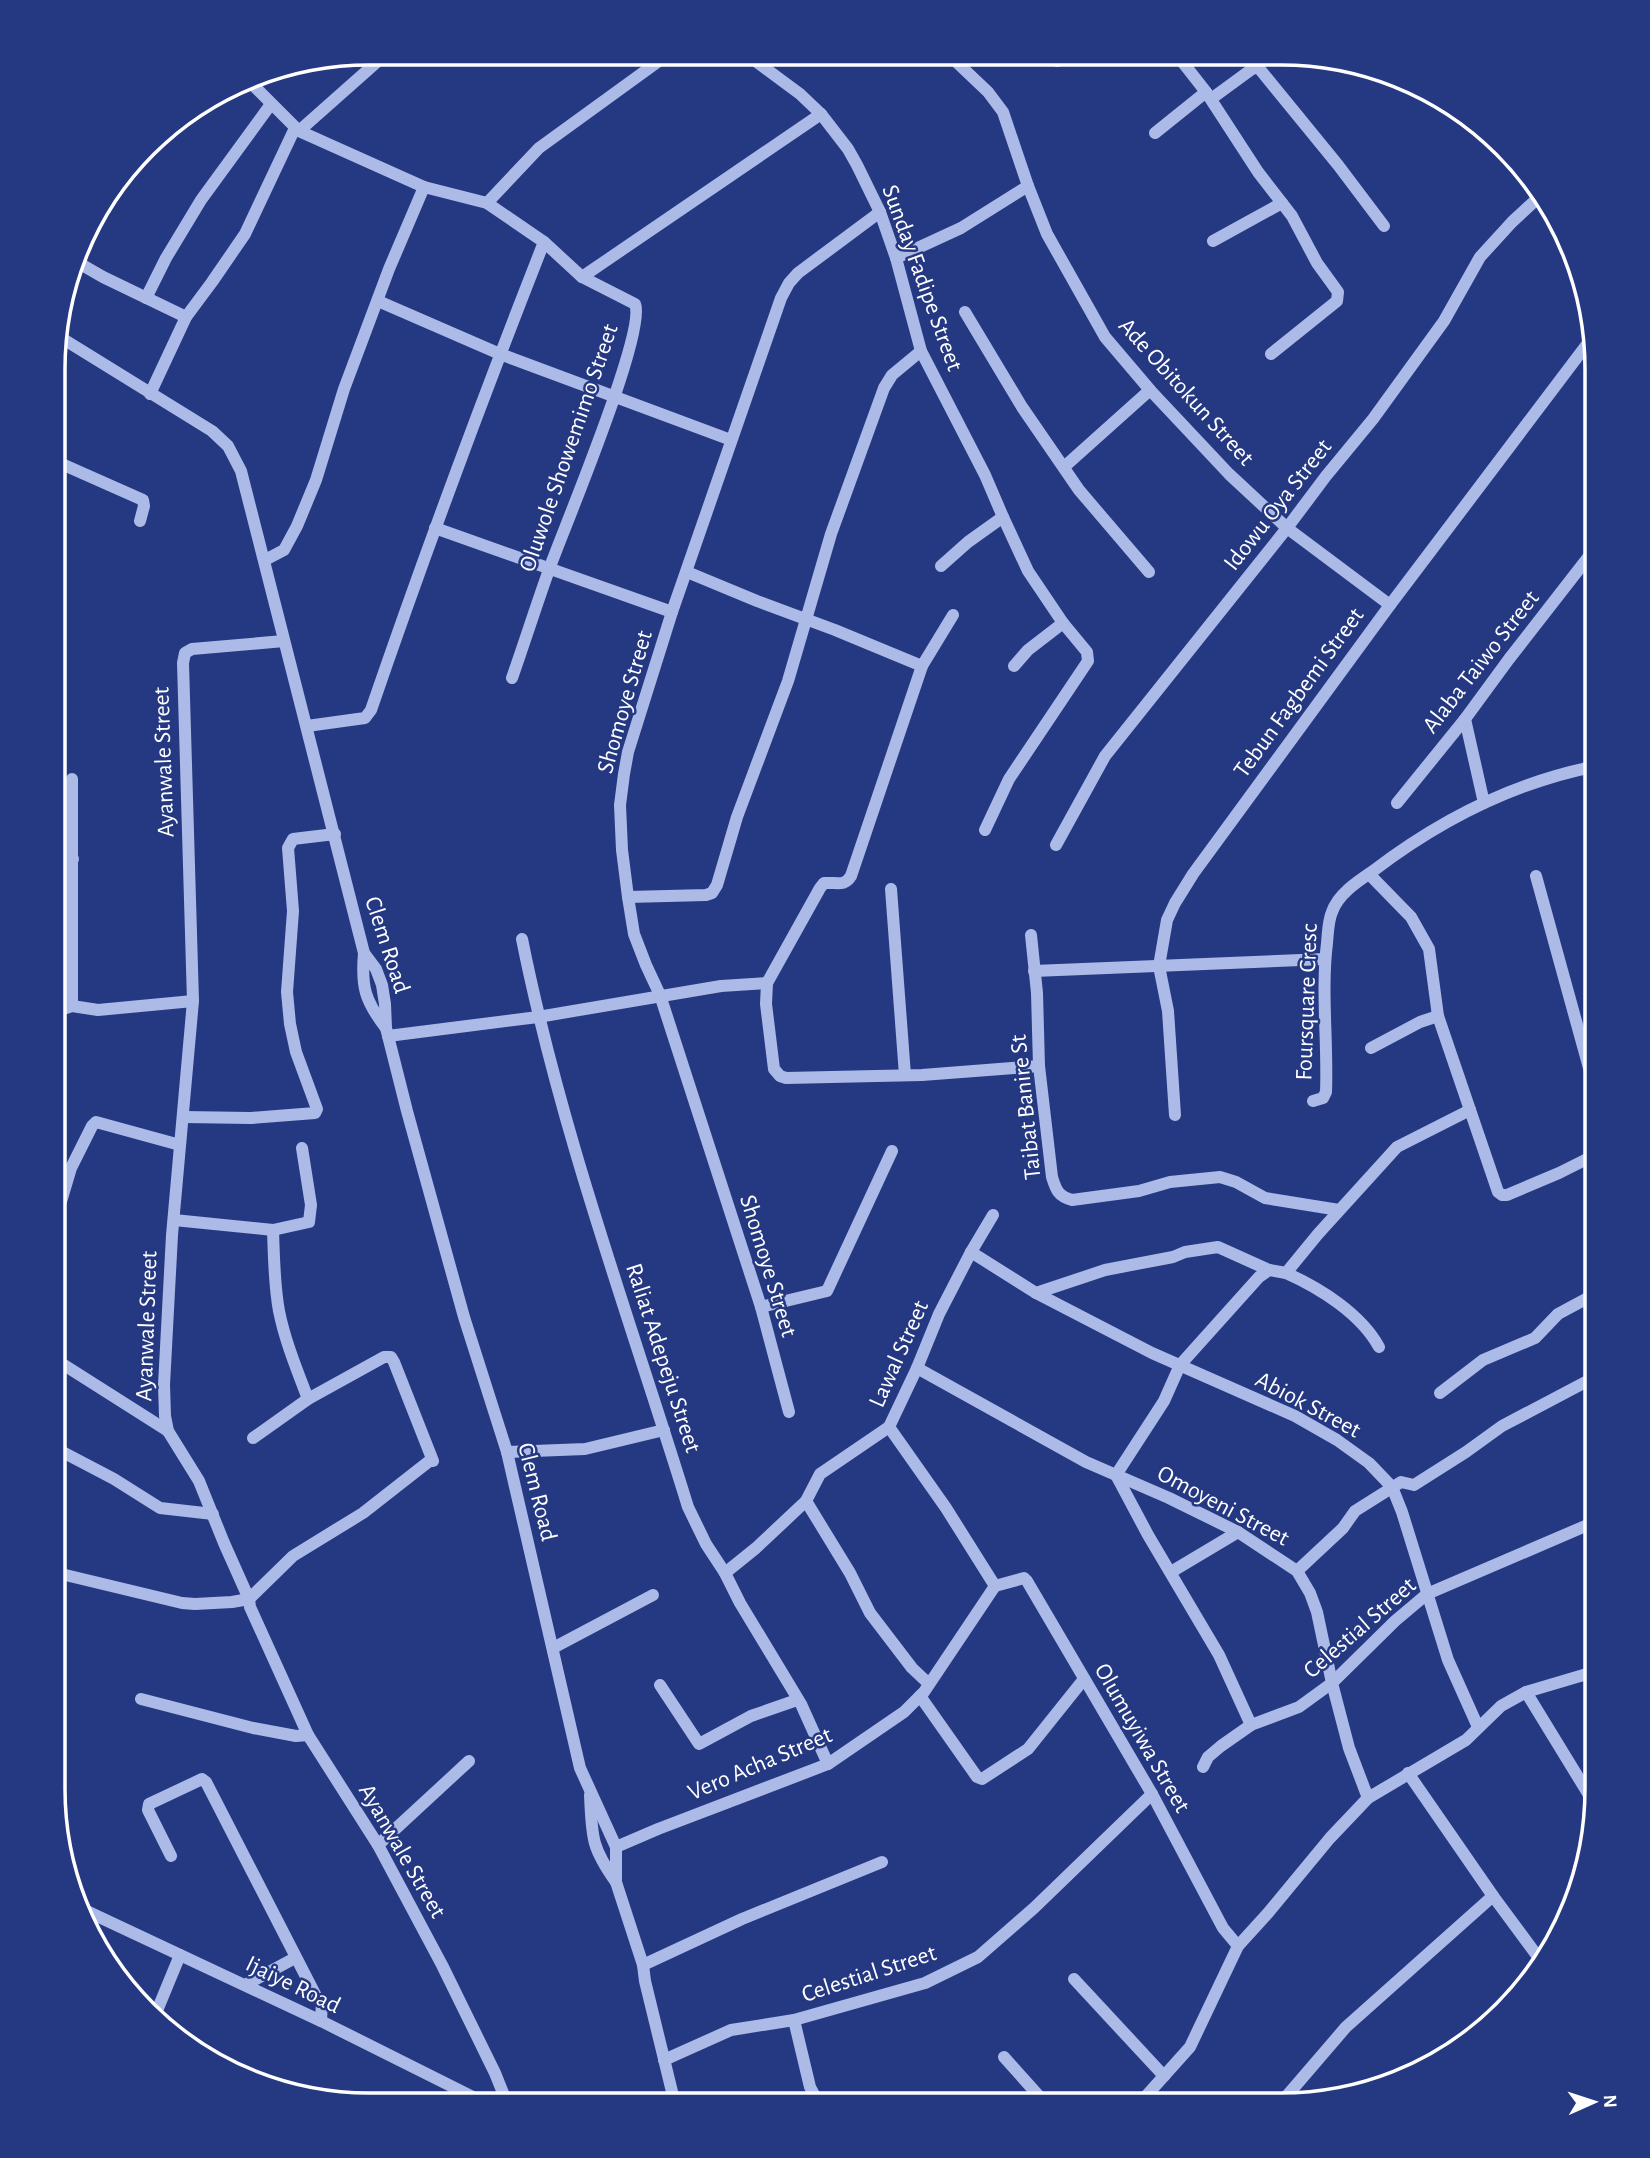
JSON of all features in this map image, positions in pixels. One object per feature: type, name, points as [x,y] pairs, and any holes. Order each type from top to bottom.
[{"type":"street","points":[[150,394],[186,317],[245,234],[297,130],[373,65]]},
{"type":"street","points":[[487,203],[539,148],[653,65]]},
{"type":"street","name":"Sunday Fadipe Street","points":[[761,65],[800,94],[821,114],[848,149],[880,212],[896,258],[921,351],[985,475],[1028,571],[1063,623],[1087,652],[1088,661],[1009,779],[985,831]]},
{"type":"street","name":"Ade Obitokun Street","points":[[960,65],[988,92],[1003,112],[1047,234],[1105,337],[1150,390],[1229,474],[1287,528],[1390,605]]},
{"type":"street","points":[[1185,65],[1258,172],[1292,216],[1317,263],[1338,292],[1337,301],[1271,354]]},
{"type":"street","points":[[1154,133],[1208,96],[1258,67],[1384,226]]},
{"type":"street","name":"Oluwole Showemimo Street","points":[[255,87],[297,130],[424,187],[487,203],[544,242],[582,277],[629,300],[638,310],[631,345],[614,396],[549,569],[512,678]]},
{"type":"street","points":[[146,298],[201,200],[271,104]]},
{"type":"street","points":[[582,277],[821,114]]},
{"type":"street","points":[[896,258],[961,228],[1028,186]]},
{"type":"street","points":[[265,560],[284,550],[298,526],[316,480],[344,389],[424,187]]},
{"type":"street","name":"Idowu Oya Street","points":[[1056,845],[1105,756],[1373,419],[1444,321],[1480,257],[1535,201]]},
{"type":"street","points":[[1213,241],[1282,203]]},
{"type":"street","name":"Shomoye Street","points":[[789,1412],[761,1307],[660,995],[634,934],[622,850],[620,805],[628,752],[672,612],[781,298],[798,273],[880,212]]},
{"type":"street","points":[[307,726],[365,719],[369,715],[435,528],[544,242]]},
{"type":"street","points":[[83,265],[186,317]]},
{"type":"street","points":[[378,301],[500,354],[731,440]]},
{"type":"street","points":[[965,312],[1022,407],[1079,490],[1149,572]]},
{"type":"street","name":"Clem Road","points":[[66,341],[212,431],[228,446],[241,471],[364,953],[362,972],[366,994],[372,1010],[387,1032],[464,1317],[507,1452],[579,1768],[616,1847],[616,1882],[643,1965],[672,2093]]},
{"type":"street","name":"Tebun Fagbemi Street","points":[[1175,1115],[1168,1011],[1159,966],[1167,920],[1175,903],[1193,874],[1390,605],[1585,347]]},
{"type":"street","points":[[628,897],[706,895],[717,885],[737,817],[788,681],[831,534],[884,388],[892,375],[921,351]]},
{"type":"street","points":[[1064,467],[1150,390]]},
{"type":"street","points":[[65,465],[143,500],[140,522]]},
{"type":"street","points":[[941,566],[1003,517]]},
{"type":"street","points":[[435,528],[672,612]]},
{"type":"street","name":"Alaba Taiwo Street","points":[[1398,803],[1585,561]]},
{"type":"street","points":[[687,572],[922,666]]},
{"type":"street","points":[[953,615],[922,666],[851,876],[842,884],[824,883],[820,888],[767,983],[765,995],[774,1069],[779,1076],[786,1078],[905,1075],[1039,1066]]},
{"type":"street","points":[[1014,666],[1028,650],[1063,623]]},
{"type":"street","name":"Ayanwale Street","points":[[284,641],[192,649],[185,653],[182,678],[193,1001],[174,1220],[164,1385],[168,1431],[190,1464],[308,1735],[378,1845],[442,1965],[503,2093]]},
{"type":"street","points":[[1465,719],[1484,803]]},
{"type":"street","name":"Foursquare Cresc","points":[[1314,1101],[1323,1098],[1325,1092],[1325,959],[1331,912],[1356,882],[1436,827],[1484,803],[1547,778],[1585,769]]},
{"type":"street","points":[[72,779],[72,1006]]},
{"type":"street","points":[[183,1118],[262,1118],[315,1113],[317,1109],[296,1052],[290,1024],[288,992],[293,911],[288,848],[293,839],[335,834]]},
{"type":"street","points":[[65,860],[73,859]]},
{"type":"street","points":[[1369,874],[1410,917],[1429,949],[1438,1016],[1498,1192],[1507,1195],[1585,1160]]},
{"type":"street","points":[[1536,876],[1585,1054]]},
{"type":"street","points":[[891,889],[905,1075]]},
{"type":"street","name":"Taibat Banire St","points":[[1031,935],[1037,993],[1039,1066],[1052,1177],[1056,1191],[1063,1198],[1072,1200],[1139,1191],[1170,1182],[1220,1178],[1236,1182],[1265,1198],[1339,1210]]},
{"type":"street","name":"Raliat Adepeju Street","points":[[522,939],[538,1017],[563,1113],[688,1507],[706,1544],[797,1700],[828,1764]]},
{"type":"street","points":[[1034,971],[1325,959]]},
{"type":"street","points":[[387,1032],[538,1017],[660,995],[721,986],[767,983]]},
{"type":"street","points":[[65,1008],[72,1006],[98,1010],[193,1001]]},
{"type":"street","points":[[1371,1048],[1420,1022],[1438,1016]]},
{"type":"street","points":[[1286,1273],[1397,1147],[1470,1110]]},
{"type":"street","points":[[65,1188],[71,1168],[96,1122],[180,1145]]},
{"type":"street","points":[[174,1220],[273,1230],[309,1222],[311,1205],[302,1147]]},
{"type":"street","points":[[761,1307],[827,1291],[892,1151]]},
{"type":"street","name":"Lawal Street","points":[[725,1573],[806,1501],[820,1474],[889,1427],[939,1314],[993,1215]]},
{"type":"street","points":[[273,1230],[274,1278],[279,1311],[308,1399]]},
{"type":"street","points":[[1036,1293],[1105,1270],[1218,1247],[1269,1270],[1286,1273],[1328,1296],[1350,1313],[1379,1347]]},
{"type":"street","name":"Abiok Street","points":[[971,1252],[1036,1293],[1152,1353],[1295,1416],[1337,1440],[1369,1463],[1392,1487],[1448,1660],[1478,1727]]},
{"type":"street","points":[[1251,1725],[1219,1655],[1116,1475],[1164,1401],[1180,1365],[1259,1277],[1269,1270]]},
{"type":"street","points":[[1440,1393],[1483,1360],[1535,1338],[1558,1314],[1585,1299]]},
{"type":"street","points":[[65,1575],[182,1603],[249,1599],[293,1556],[363,1513],[432,1459],[433,1461],[390,1357],[384,1357],[308,1399],[253,1438]]},
{"type":"street","points":[[65,1366],[168,1431]]},
{"type":"street","name":"Omoyeni Street","points":[[917,1368],[1086,1462],[1169,1497],[1238,1532],[1297,1571],[1317,1612],[1349,1748],[1368,1798]]},
{"type":"street","points":[[1297,1571],[1343,1528],[1355,1511],[1401,1482],[1413,1485],[1502,1426],[1585,1382]]},
{"type":"street","points":[[889,1427],[946,1508],[995,1586]]},
{"type":"street","points":[[507,1452],[585,1449],[664,1430]]},
{"type":"street","points":[[65,1453],[114,1479],[160,1508],[213,1514]]},
{"type":"street","points":[[806,1501],[850,1573],[870,1613],[912,1668],[929,1684]]},
{"type":"street","name":"Celestial Street","points":[[1203,1767],[1221,1746],[1251,1725],[1299,1707],[1332,1683],[1395,1620],[1427,1594],[1585,1526]]},
{"type":"street","points":[[1171,1572],[1238,1532]]},
{"type":"street","name":"Olumuyiwa Street","points":[[995,1586],[1024,1578],[1152,1794],[1223,1928],[1238,1946]]},
{"type":"street","name":"Vero Acha Street","points":[[616,1847],[828,1764],[904,1712],[929,1684],[995,1586]]},
{"type":"street","points":[[553,1648],[653,1595]]},
{"type":"street","points":[[1149,2093],[1190,2047],[1238,1946],[1330,1838],[1368,1798],[1466,1740],[1501,1706],[1527,1692],[1585,1675]]},
{"type":"street","points":[[920,1696],[976,1777],[982,1779],[1028,1749],[1084,1679]]},
{"type":"street","points":[[660,1685],[699,1744],[751,1717],[797,1700]]},
{"type":"street","points":[[1527,1692],[1585,1788]]},
{"type":"street","points":[[141,1699],[253,1728],[296,1736],[308,1735]]},
{"type":"street","points":[[378,1845],[469,1761]]},
{"type":"street","points":[[1408,1773],[1536,1955]]},
{"type":"street","points":[[171,1856],[148,1810],[149,1804],[202,1780],[206,1782],[295,1958],[317,1998],[322,2001],[321,2021]]},
{"type":"street","points":[[589,1788],[593,1843],[616,1882]]},
{"type":"street","name":"Celestial Street","points":[[664,2060],[731,2030],[794,2021],[925,1983],[978,1956],[1034,1908],[1152,1794]]},
{"type":"street","points":[[643,1965],[742,1919],[882,1862]]},
{"type":"street","points":[[1289,2093],[1346,2027],[1493,1896]]},
{"type":"street","name":"Ijaiye Road","points":[[91,1913],[321,2021],[465,2093]]},
{"type":"street","points":[[158,2008],[180,1955]]},
{"type":"street","points":[[245,1985],[295,1958]]},
{"type":"street","points":[[1074,1979],[1164,2076]]},
{"type":"street","points":[[794,2021],[813,2093]]},
{"type":"street","points":[[1004,2057],[1036,2093]]}]
